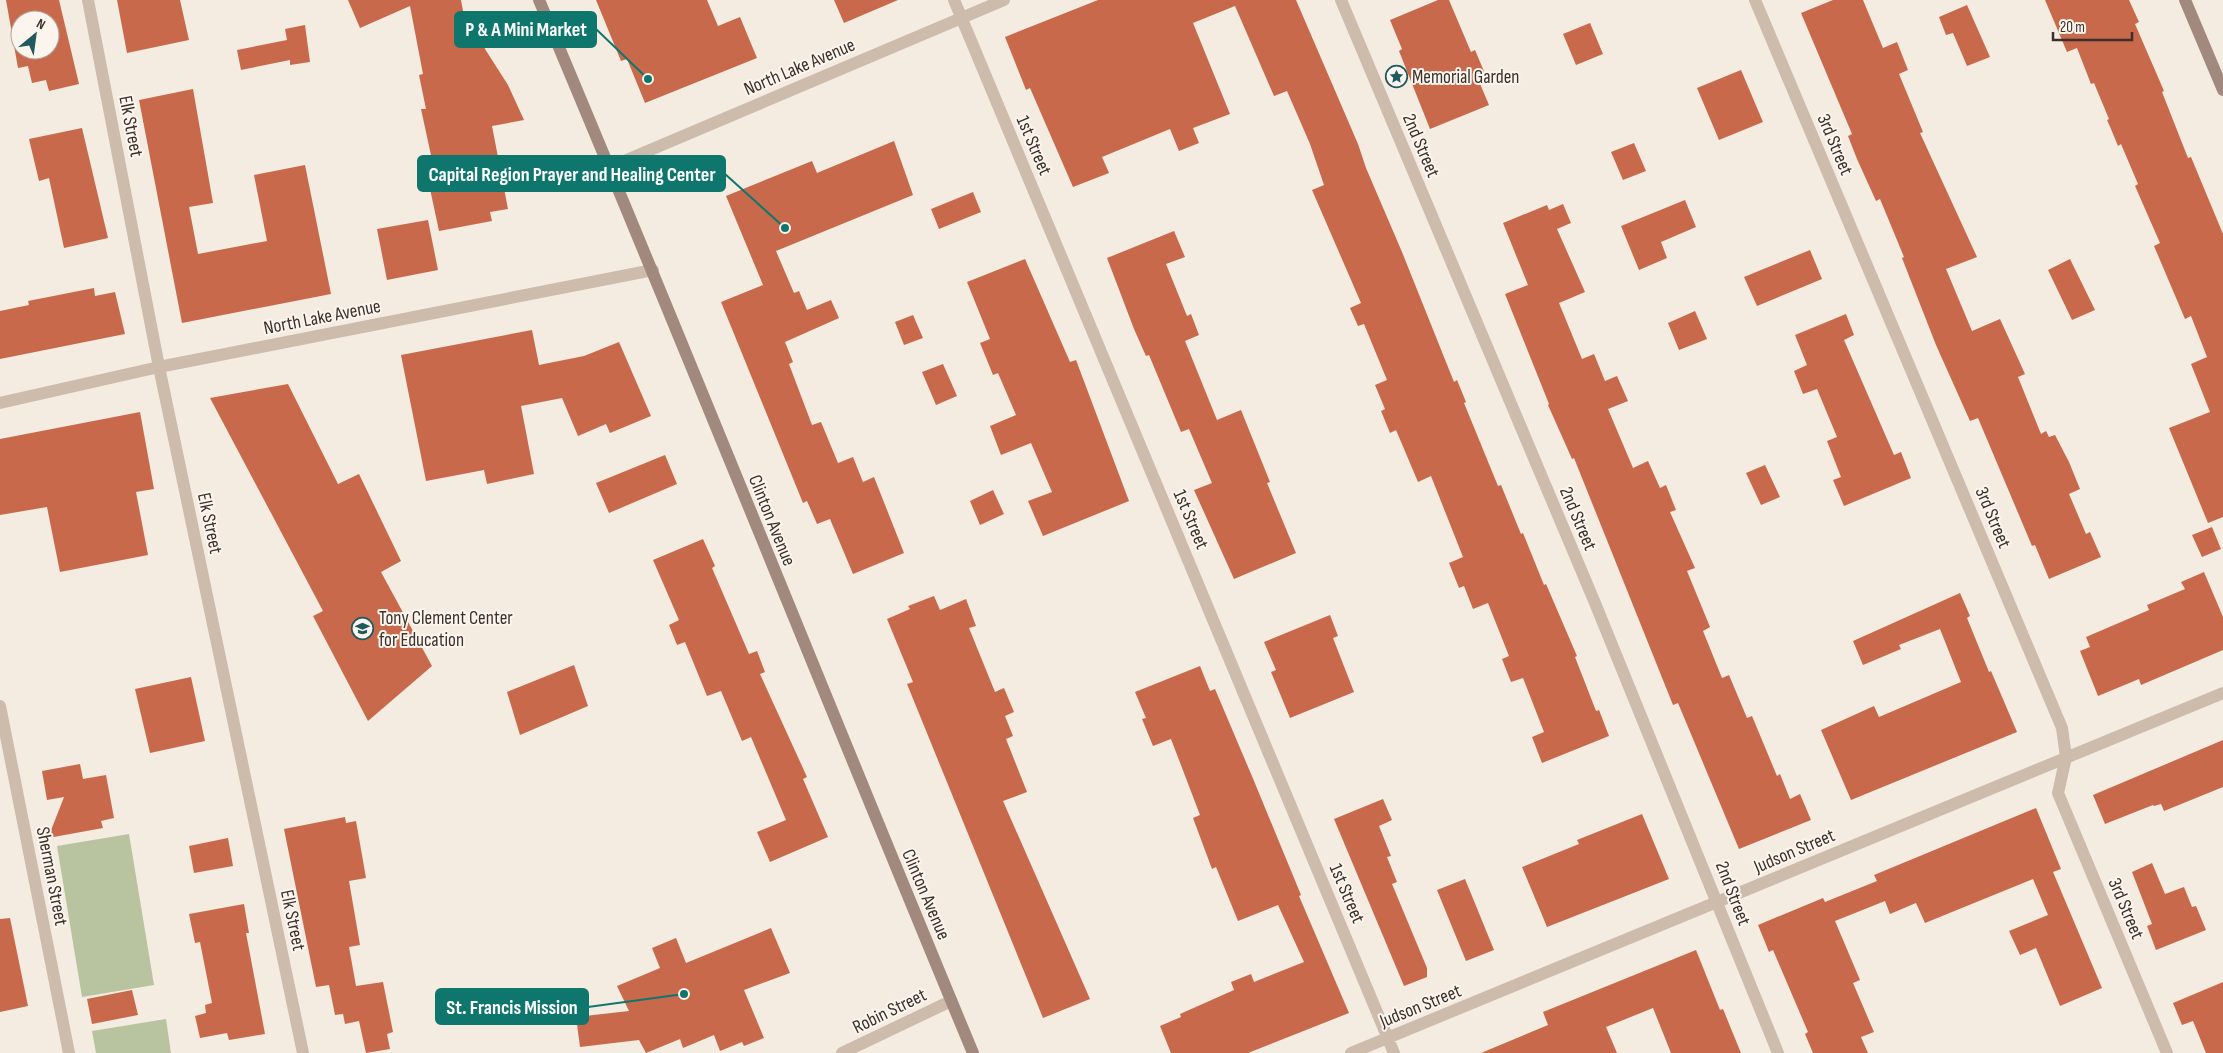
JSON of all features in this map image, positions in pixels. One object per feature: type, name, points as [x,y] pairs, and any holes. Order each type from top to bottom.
[{"type":"street","name":"Elk Street","points":[[88,0],[159,367],[303,1053]]},
{"type":"street","name":"Clinton Avenue","points":[[539,0],[653,270],[778,583],[973,1053]]},
{"type":"street","name":"1st Street","points":[[954,0],[1394,1053]]},
{"type":"street","name":"North Lake Avenue","points":[[610,167],[960,17],[1004,0]]},
{"type":"street","name":"2nd Street","points":[[1341,0],[1718,902],[1728,932],[1778,1053]]},
{"type":"street","name":"3rd Street","points":[[1755,0],[2062,728],[2066,757],[2058,793],[2167,1053]]},
{"type":"street","points":[[2185,0],[2223,90]]},
{"type":"street","name":"North Lake Avenue","points":[[0,403],[159,367],[653,270]]},
{"type":"street","name":"Judson Street","points":[[1351,1053],[2223,693]]},
{"type":"street","name":"Sherman Street","points":[[0,706],[68,1053]]},
{"type":"street","name":"Robin Street","points":[[842,1053],[951,1001]]},
{"type":"green space","points":[[129,834],[154,985],[82,997],[57,846]]},
{"type":"green space","points":[[166,1019],[171,1053],[96,1053],[92,1031]]},
{"type":"building","points":[[6,0],[59,0],[79,84],[49,91],[46,80],[32,83],[28,66],[18,68],[17,60],[60,60],[60,10],[10,10],[10,23]]},
{"type":"building","points":[[117,0],[180,0],[189,40],[127,53]]},
{"type":"building","points":[[348,0],[461,0],[468,38],[482,35],[485,49],[508,85],[524,120],[492,126],[508,209],[490,212],[492,221],[439,231],[426,170],[434,169],[421,109],[426,109],[419,75],[423,74],[410,6],[360,28]]},
{"type":"building","points":[[596,0],[707,0],[718,26],[740,17],[757,58],[645,103],[627,59],[621,61]]},
{"type":"building","points":[[834,0],[898,0],[844,23]]},
{"type":"building","points":[[1098,0],[1296,0],[1358,144],[1366,168],[1454,382],[1457,380],[1466,402],[1464,403],[1498,486],[1501,485],[1544,585],[1546,584],[1577,656],[1575,657],[1596,711],[1599,710],[1609,736],[1542,763],[1532,737],[1544,732],[1523,678],[1511,682],[1502,659],[1509,656],[1488,603],[1473,609],[1464,586],[1459,588],[1449,563],[1463,557],[1431,476],[1418,482],[1396,430],[1390,433],[1381,411],[1385,409],[1375,385],[1387,380],[1364,324],[1358,326],[1350,308],[1361,303],[1312,190],[1324,185],[1310,144],[1287,91],[1274,96],[1235,6],[1193,23],[1230,114],[1193,128],[1199,143],[1179,151],[1170,129],[1102,157],[1109,173],[1073,187],[1030,88],[1026,90],[1005,37]]},
{"type":"building","points":[[1438,0],[1449,0],[1471,52],[1475,50],[1486,76],[1478,79],[1489,105],[1430,129],[1399,51],[1402,49],[1390,20]]},
{"type":"building","points":[[1833,0],[1863,0],[1883,48],[1897,42],[1908,70],[1899,74],[1923,132],[1920,133],[1977,257],[1946,269],[1972,331],[2000,319],[2025,374],[2018,377],[2041,434],[2046,431],[2049,437],[2055,435],[2069,462],[2080,489],[2069,494],[2086,534],[2090,532],[2101,557],[2049,579],[2035,545],[2032,546],[1978,418],[1970,421],[1936,345],[1902,258],[1904,257],[1880,199],[1876,201],[1857,159],[1848,136],[1852,134],[1801,13]]},
{"type":"building","points":[[2045,0],[2129,0],[2139,22],[2135,24],[2164,91],[2162,92],[2188,158],[2191,157],[2223,234],[2223,517],[2208,523],[2169,428],[2210,412],[2191,364],[2207,357],[2191,316],[2185,319],[2154,246],[2160,243],[2135,186],[2138,184],[2121,144],[2118,146],[2094,83],[2091,84],[2077,48],[2067,52]]},
{"type":"building","points":[[1967,5],[1990,57],[1967,66],[1953,33],[1946,35],[1939,17]]},
{"type":"building","points":[[1590,23],[1603,54],[1576,65],[1563,34]]},
{"type":"building","points":[[305,25],[310,62],[290,65],[290,60],[241,70],[237,50],[287,40],[285,29]]},
{"type":"building","points":[[1741,70],[1763,122],[1719,140],[1697,88]]},
{"type":"building","points":[[193,89],[213,203],[189,207],[198,254],[267,241],[254,175],[305,165],[331,294],[182,323],[139,100]]},
{"type":"building","points":[[82,128],[108,238],[64,248],[49,178],[39,181],[29,139]]},
{"type":"building","points":[[894,141],[913,195],[776,251],[794,293],[799,291],[807,310],[831,300],[839,318],[785,342],[793,362],[789,364],[812,425],[821,422],[838,463],[853,457],[863,482],[874,477],[904,553],[853,574],[830,519],[817,524],[807,501],[803,503],[721,302],[763,285],[726,196],[812,161],[817,173]]},
{"type":"building","points":[[1634,143],[1646,171],[1623,180],[1611,152]]},
{"type":"building","points":[[973,192],[981,212],[939,229],[931,209]]},
{"type":"building","points":[[1685,200],[1696,227],[1661,242],[1667,258],[1639,270],[1621,226]]},
{"type":"building","points":[[1563,204],[1571,223],[1557,229],[1585,292],[1559,303],[1582,359],[1594,354],[1605,381],[1617,376],[1628,401],[1608,409],[1633,468],[1648,461],[1660,488],[1666,485],[1676,510],[1670,512],[1695,568],[1687,571],[1710,627],[1703,631],[1722,678],[1729,675],[1747,718],[1752,716],[1777,776],[1780,774],[1790,799],[1800,794],[1811,820],[1739,849],[1678,703],[1673,705],[1574,458],[1572,459],[1548,405],[1505,294],[1528,285],[1503,223],[1547,205],[1549,210]]},
{"type":"building","points":[[428,220],[438,270],[387,280],[377,229]]},
{"type":"building","points":[[1174,231],[1185,257],[1166,264],[1187,316],[1191,314],[1199,335],[1185,341],[1217,420],[1241,410],[1270,482],[1267,483],[1296,553],[1234,579],[1194,490],[1212,483],[1189,429],[1181,432],[1149,355],[1146,356],[1134,329],[1107,258]]},
{"type":"building","points":[[1810,250],[1822,279],[1757,306],[1744,277]]},
{"type":"building","points":[[1025,259],[1070,362],[1076,360],[1129,501],[1043,536],[1028,501],[1052,492],[1031,443],[1001,455],[990,426],[1016,415],[998,373],[993,375],[980,343],[990,339],[967,282]]},
{"type":"building","points":[[2070,259],[2095,310],[2072,320],[2048,270]]},
{"type":"building","points":[[94,288],[95,296],[115,292],[125,334],[0,359],[0,311],[29,305],[28,301]]},
{"type":"building","points":[[1695,311],[1707,339],[1679,350],[1668,323]]},
{"type":"building","points":[[1846,314],[1854,335],[1844,340],[1894,455],[1901,452],[1911,478],[1844,506],[1833,480],[1841,477],[1827,441],[1837,437],[1817,389],[1803,394],[1794,371],[1807,365],[1795,335]]},
{"type":"building","points":[[913,315],[923,338],[904,345],[895,322]]},
{"type":"building","points":[[532,330],[539,365],[584,356],[619,342],[651,416],[610,433],[606,424],[578,436],[562,398],[521,406],[534,474],[487,484],[484,470],[426,481],[401,355]]},
{"type":"building","points":[[943,364],[957,396],[936,405],[922,372]]},
{"type":"building","name":"Tony Clement Center for Education","points":[[288,384],[338,484],[359,474],[401,561],[381,572],[432,666],[368,721],[313,616],[323,611],[210,398]]},
{"type":"building","points":[[140,412],[154,489],[136,492],[148,555],[60,572],[47,507],[0,515],[0,439]]},
{"type":"building","points":[[665,455],[677,484],[609,513],[596,483]]},
{"type":"building","points":[[1765,465],[1780,497],[1761,505],[1746,473]]},
{"type":"building","points":[[993,490],[1004,514],[980,525],[970,501]]},
{"type":"building","points":[[2212,527],[2221,549],[2202,557],[2192,535]]},
{"type":"building","points":[[703,539],[715,566],[712,568],[749,654],[757,651],[765,672],[760,674],[807,777],[803,779],[828,837],[770,862],[757,832],[786,820],[751,737],[742,741],[721,691],[707,696],[685,642],[677,645],[669,625],[679,620],[653,560]]},
{"type":"building","points":[[2204,572],[2223,617],[2223,650],[2141,685],[2139,679],[2098,696],[2080,651],[2090,647],[2086,637],[2149,610],[2147,605],[2185,589],[2181,582]]},
{"type":"building","points":[[1960,593],[1970,616],[1967,618],[1989,672],[1991,671],[2017,732],[1851,800],[1821,730],[1874,706],[1879,717],[1961,682],[1940,629],[1899,645],[1901,649],[1863,665],[1853,641]]},
{"type":"building","points":[[934,596],[940,610],[966,599],[976,626],[969,628],[995,692],[1004,688],[1014,712],[1005,716],[1013,736],[1006,739],[1027,792],[1003,801],[1090,999],[1043,1018],[907,684],[913,682],[887,619],[910,609],[908,606]]},
{"type":"building","points":[[1330,615],[1338,636],[1333,638],[1354,692],[1290,718],[1271,672],[1276,670],[1264,642]]},
{"type":"building","points":[[574,665],[588,706],[520,735],[507,692]]},
{"type":"building","points":[[1200,666],[1210,691],[1215,689],[1349,1013],[1248,1053],[1171,1053],[1160,1026],[1181,1017],[1180,1014],[1234,990],[1231,982],[1251,974],[1254,982],[1304,962],[1278,905],[1238,921],[1216,867],[1212,869],[1193,818],[1200,815],[1171,739],[1153,746],[1142,719],[1146,718],[1135,692]]},
{"type":"building","points":[[191,677],[205,741],[150,753],[135,689]]},
{"type":"building","points":[[2223,740],[2223,787],[2164,811],[2161,804],[2153,805],[2105,824],[2093,795]]},
{"type":"building","points":[[80,764],[83,779],[106,775],[114,818],[101,821],[103,828],[48,838],[64,797],[47,800],[42,771]]},
{"type":"building","points":[[1383,799],[1392,820],[1379,826],[1391,856],[1387,857],[1397,882],[1392,884],[1427,968],[1427,977],[1404,986],[1334,819]]},
{"type":"building","points":[[2036,808],[2061,869],[2053,872],[2102,988],[2060,1006],[2036,948],[2020,955],[2009,931],[2048,915],[2033,879],[1925,923],[1916,903],[1890,914],[1885,901],[1835,921],[1860,980],[1853,983],[1874,1032],[1861,1037],[1868,1053],[1813,1053],[1805,1034],[1808,1032],[1773,950],[1769,952],[1758,925],[1823,898],[1825,902],[1877,881],[1874,875]]},
{"type":"building","points":[[1642,814],[1669,879],[1547,927],[1522,867],[1579,844],[1577,840]]},
{"type":"building","points":[[345,817],[346,823],[356,821],[366,878],[349,881],[360,945],[349,947],[356,986],[383,982],[393,1032],[387,1034],[390,1049],[366,1053],[359,1021],[345,1024],[343,1014],[335,1015],[329,985],[316,987],[284,829]]},
{"type":"building","points":[[228,838],[233,866],[194,873],[189,846]]},
{"type":"building","points":[[2152,863],[2165,894],[2184,887],[2192,907],[2196,906],[2206,930],[2156,950],[2147,926],[2152,924],[2132,872]]},
{"type":"building","points":[[1465,879],[1494,950],[1466,961],[1437,890]]},
{"type":"building","points":[[244,904],[249,933],[246,933],[265,1034],[229,1040],[227,1033],[200,1038],[195,1016],[206,1013],[205,1005],[212,1003],[200,942],[195,943],[189,914]]},
{"type":"building","points":[[10,918],[28,1006],[0,1012],[0,919]]},
{"type":"building","points":[[771,928],[790,973],[744,990],[764,1038],[744,1046],[742,1042],[720,1051],[714,1035],[683,1048],[680,1039],[646,1053],[639,1040],[580,1047],[576,1017],[629,1011],[617,986],[660,968],[652,948],[676,938],[686,963]]},
{"type":"building","points":[[1696,950],[1720,1010],[1723,1009],[1741,1053],[1671,1053],[1653,1008],[1606,1027],[1617,1053],[1481,1053],[1548,1025],[1543,1012]]},
{"type":"building","points":[[2223,982],[2223,1053],[2206,1053],[2193,1021],[2182,1025],[2173,1003]]},
{"type":"building","points":[[132,990],[138,1015],[92,1024],[87,999]]},
{"type":"place","name":"Memorial Garden","points":[[1396,76]]},
{"type":"place","name":"P & A Mini Market","points":[[648,79]]},
{"type":"place","name":"Capital Region Prayer and Healing Center","points":[[785,228]]},
{"type":"place","name":"Tony Clement Center for Education","points":[[363,628]]},
{"type":"place","name":"St. Francis Mission","points":[[684,994]]}]
